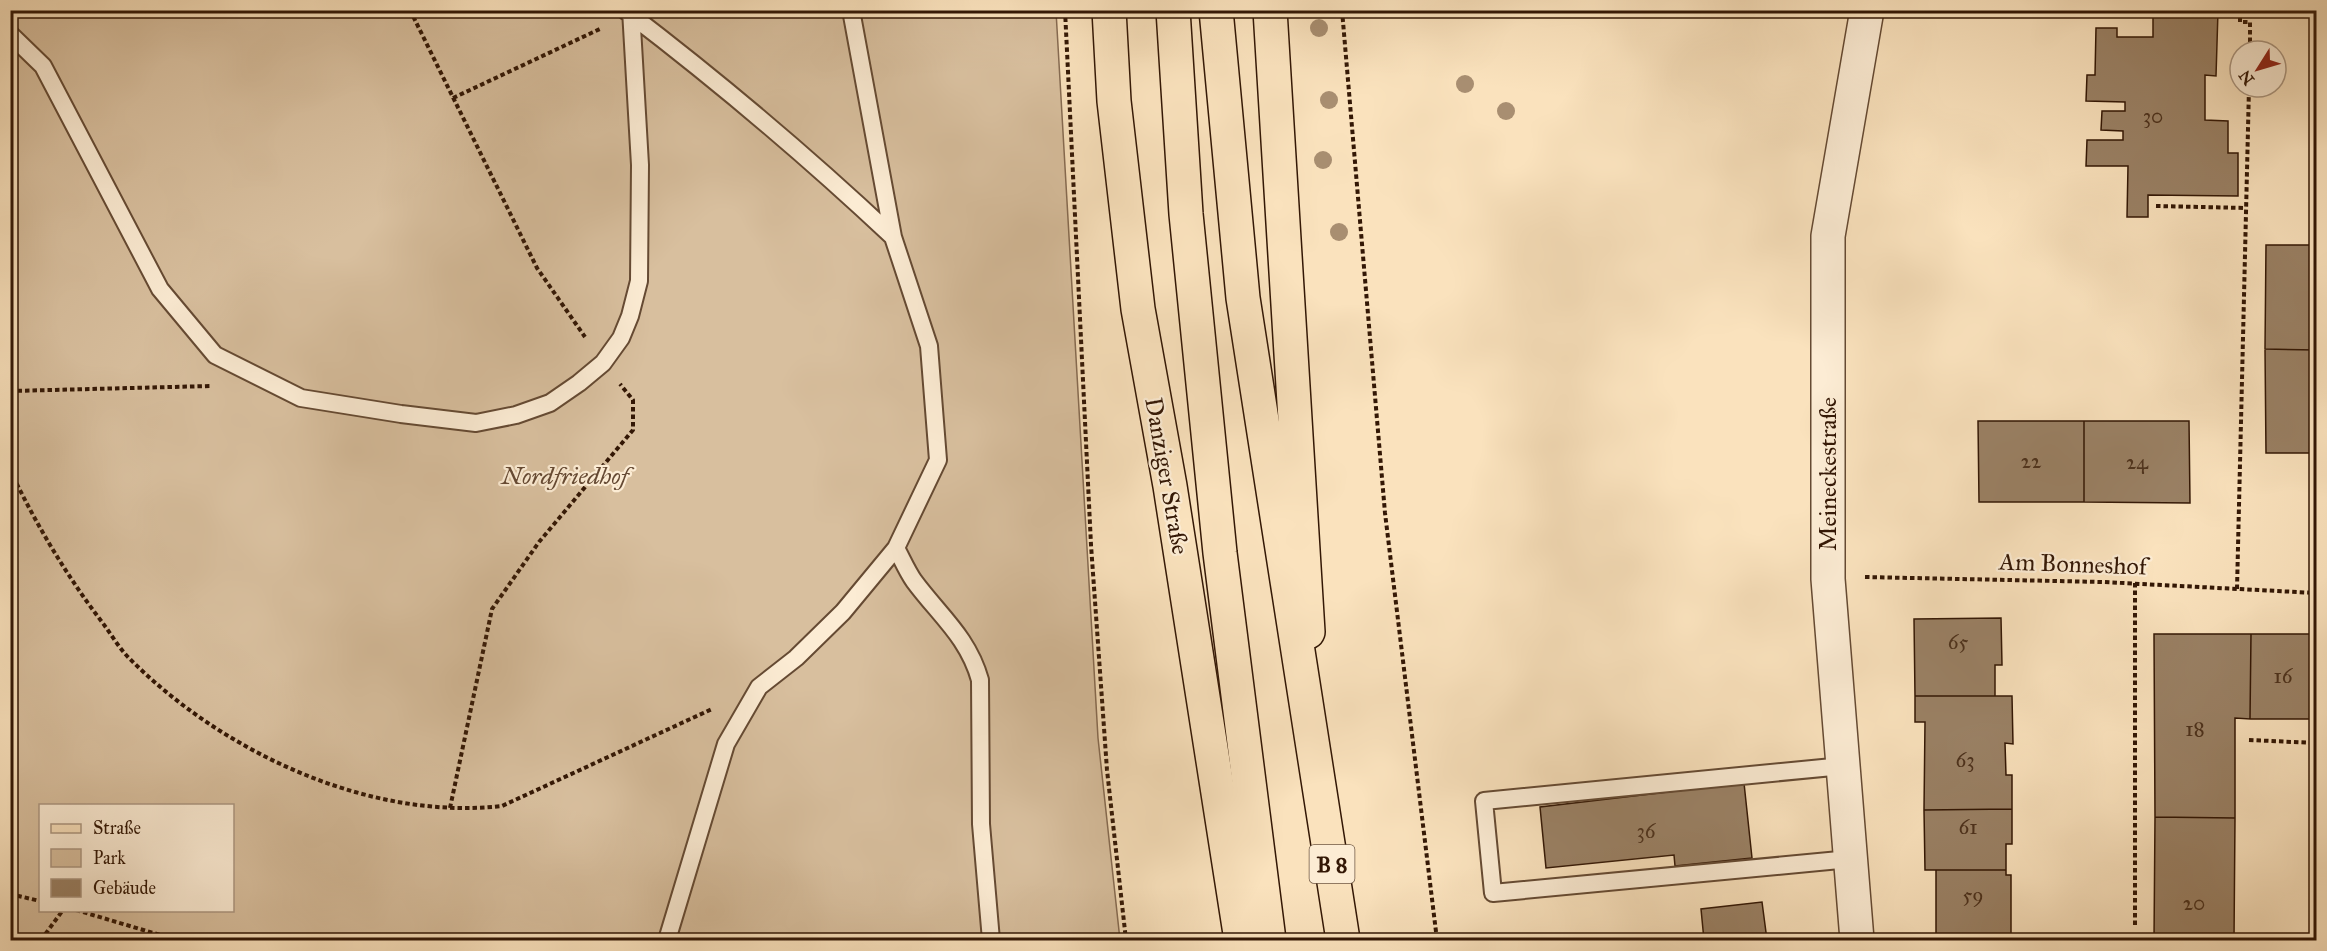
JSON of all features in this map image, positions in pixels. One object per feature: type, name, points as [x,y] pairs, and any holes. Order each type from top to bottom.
[{"type":"main road","name":"Danziger Straße","points":[[1109,10],[1114,101],[1138,309],[1172,498],[1241,940]]},
{"type":"main road","name":"Danziger Straße","points":[[1173,10],[1186,214],[1220,553],[1269,940]]},
{"type":"main road","points":[[1216,10],[1243,298],[1320,788]]},
{"type":"main road","points":[[1270,10],[1299,521],[1320,788]]},
{"type":"main road","name":"B 8","points":[[1320,788],[1343,940]]},
{"type":"street","name":"Meineckestraße","points":[[1857,940],[1828,579],[1828,236],[1867,10]]},
{"type":"lane","points":[[667,940],[726,744],[759,687],[796,657],[843,612],[896,548],[938,460],[929,346],[893,237],[851,10]]},
{"type":"lane","points":[[629,12],[701,68],[821,169],[893,237]]},
{"type":"lane","points":[[10,34],[43,66],[160,289],[214,355],[301,398],[476,423],[516,415],[550,403],[603,363],[621,338],[630,316],[639,281],[640,165],[629,12]]},
{"type":"lane","points":[[896,548],[913,579],[960,635],[974,657],[980,680],[981,824],[991,940]]},
{"type":"lane","points":[[1843,766],[1484,801],[1493,893],[1850,859]]},
{"type":"path","points":[[410,10],[537,268],[603,363],[633,399],[633,430],[539,542],[492,609],[450,808]]},
{"type":"path","points":[[1065,10],[1092,556],[1107,771],[1126,940]]},
{"type":"path","points":[[1342,10],[1384,513],[1437,940]]},
{"type":"path","points":[[2240,10],[2240,22],[2250,22],[2250,39]]},
{"type":"path","points":[[453,98],[629,12]]},
{"type":"path","points":[[2237,589],[2249,99]]},
{"type":"path","points":[[2156,206],[2246,208]]},
{"type":"path","points":[[10,391],[219,385],[235,365]]},
{"type":"path","points":[[10,470],[34,521],[84,598],[128,657],[183,704],[243,747],[313,778],[397,802],[465,810],[502,806],[759,687]]},
{"type":"path","name":"Am Bonneshof","points":[[1828,579],[1869,577],[2134,584],[2316,593]]},
{"type":"path","points":[[2134,584],[2135,928]]},
{"type":"path","points":[[2249,740],[2316,742]]},
{"type":"path","points":[[10,894],[39,902]]},
{"type":"path","points":[[41,940],[62,912]]},
{"type":"path","points":[[82,912],[165,939],[177,940]]},
{"type":"green space","name":"Nordfriedhof","points":[[10,11],[1056,11],[1098,738],[1120,940],[11,940]]},
{"type":"building","points":[[2153,10],[2218,11],[2216,76],[2205,75],[2205,120],[2228,121],[2228,153],[2238,153],[2238,196],[2148,195],[2148,217],[2127,217],[2128,166],[2086,166],[2087,140],[2123,140],[2123,131],[2101,130],[2102,111],[2125,111],[2125,102],[2086,101],[2087,75],[2095,75],[2096,28],[2117,28],[2117,37],[2153,37]]},
{"type":"building","points":[[2266,245],[2316,245],[2316,350],[2265,349]]},
{"type":"building","points":[[2265,349],[2316,350],[2316,453],[2266,453]]},
{"type":"building","points":[[1978,421],[2084,421],[2084,502],[1979,502]]},
{"type":"building","points":[[2084,421],[2189,421],[2190,503],[2084,502]]},
{"type":"building","points":[[2001,618],[2002,665],[1995,665],[1995,696],[1915,696],[1914,619]]},
{"type":"building","points":[[2154,634],[2251,634],[2250,719],[2235,718],[2235,818],[2155,817]]},
{"type":"building","points":[[2251,634],[2316,634],[2316,719],[2250,719]]},
{"type":"building","points":[[1915,696],[2012,696],[2013,744],[2005,743],[2006,775],[2012,775],[2012,809],[1924,810],[1925,722],[1915,722]]},
{"type":"building","points":[[1744,783],[1752,858],[1675,866],[1674,855],[1546,868],[1540,807]]},
{"type":"building","points":[[2012,809],[2012,844],[2006,844],[2006,870],[1925,870],[1924,810]]},
{"type":"building","points":[[2155,817],[2235,818],[2234,940],[2154,940]]},
{"type":"building","points":[[1936,870],[2006,870],[2006,875],[2011,875],[2011,940],[1936,940]]},
{"type":"building","points":[[1762,902],[1767,940],[1704,940],[1701,909]]}]
